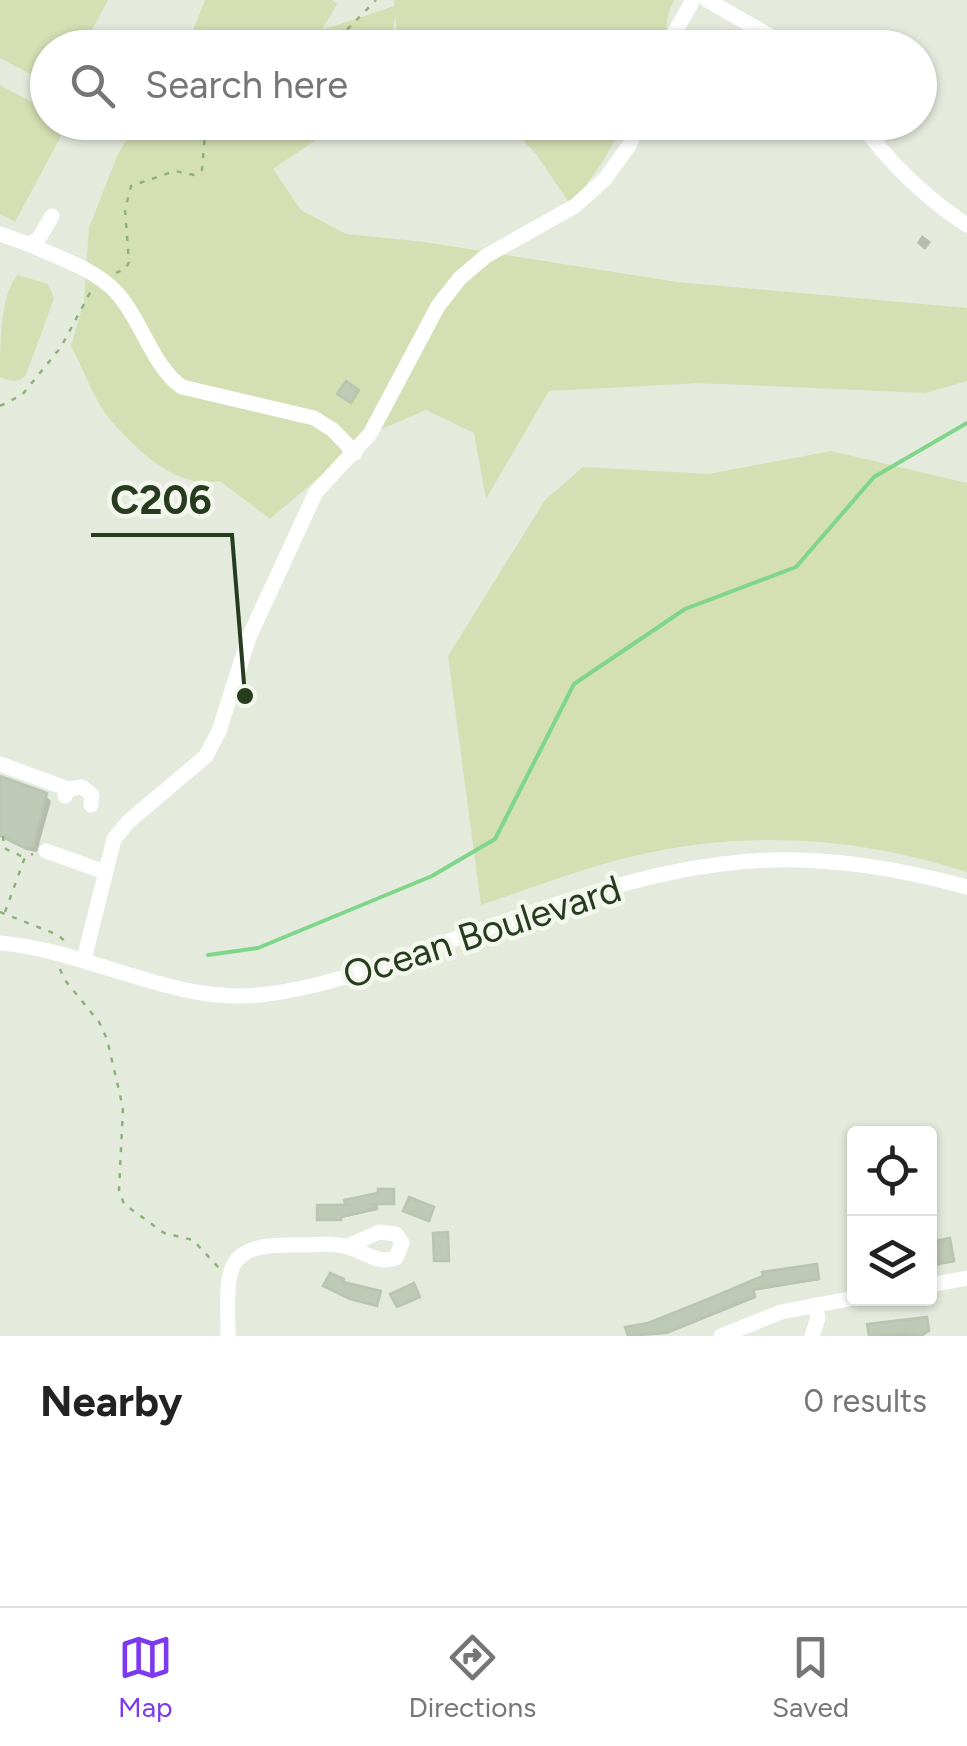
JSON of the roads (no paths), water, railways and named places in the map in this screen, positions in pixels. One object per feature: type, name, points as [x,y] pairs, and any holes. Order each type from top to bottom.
[{"type":"street","points":[[676,30],[693,0]]},
{"type":"street","points":[[708,0],[760,30]]},
{"type":"street","points":[[84,959],[119,830],[206,756],[248,638],[316,492],[355,453],[384,411],[438,306],[460,278],[486,256],[575,206],[605,179],[631,140]]},
{"type":"street","points":[[874,140],[929,196],[967,225]]},
{"type":"street","points":[[28,244],[38,240],[52,216]]},
{"type":"street","points":[[0,234],[102,280],[118,294],[168,377],[182,387],[314,418],[333,430],[355,453]]},
{"type":"street","points":[[0,764],[66,793],[74,787],[88,791],[92,806]]},
{"type":"street","points":[[46,851],[105,872]]},
{"type":"street","name":"Ocean Boulevard","points":[[0,942],[39,946],[172,986],[212,994],[255,996],[309,988],[588,894],[722,864],[773,860],[838,864],[911,872],[967,887]]},
{"type":"street","points":[[228,1336],[230,1272],[234,1262],[253,1248],[282,1244],[348,1246]]},
{"type":"street","points":[[937,1284],[967,1278]]},
{"type":"street","points":[[721,1336],[781,1312],[847,1299]]},
{"type":"street","points":[[812,1336],[818,1318],[815,1304]]},
{"type":"waterway","points":[[208,955],[258,948],[432,876],[495,839],[574,684],[685,609],[796,567],[874,477],[967,423]]},
{"type":"place","name":"C206","points":[[245,696]]}]
